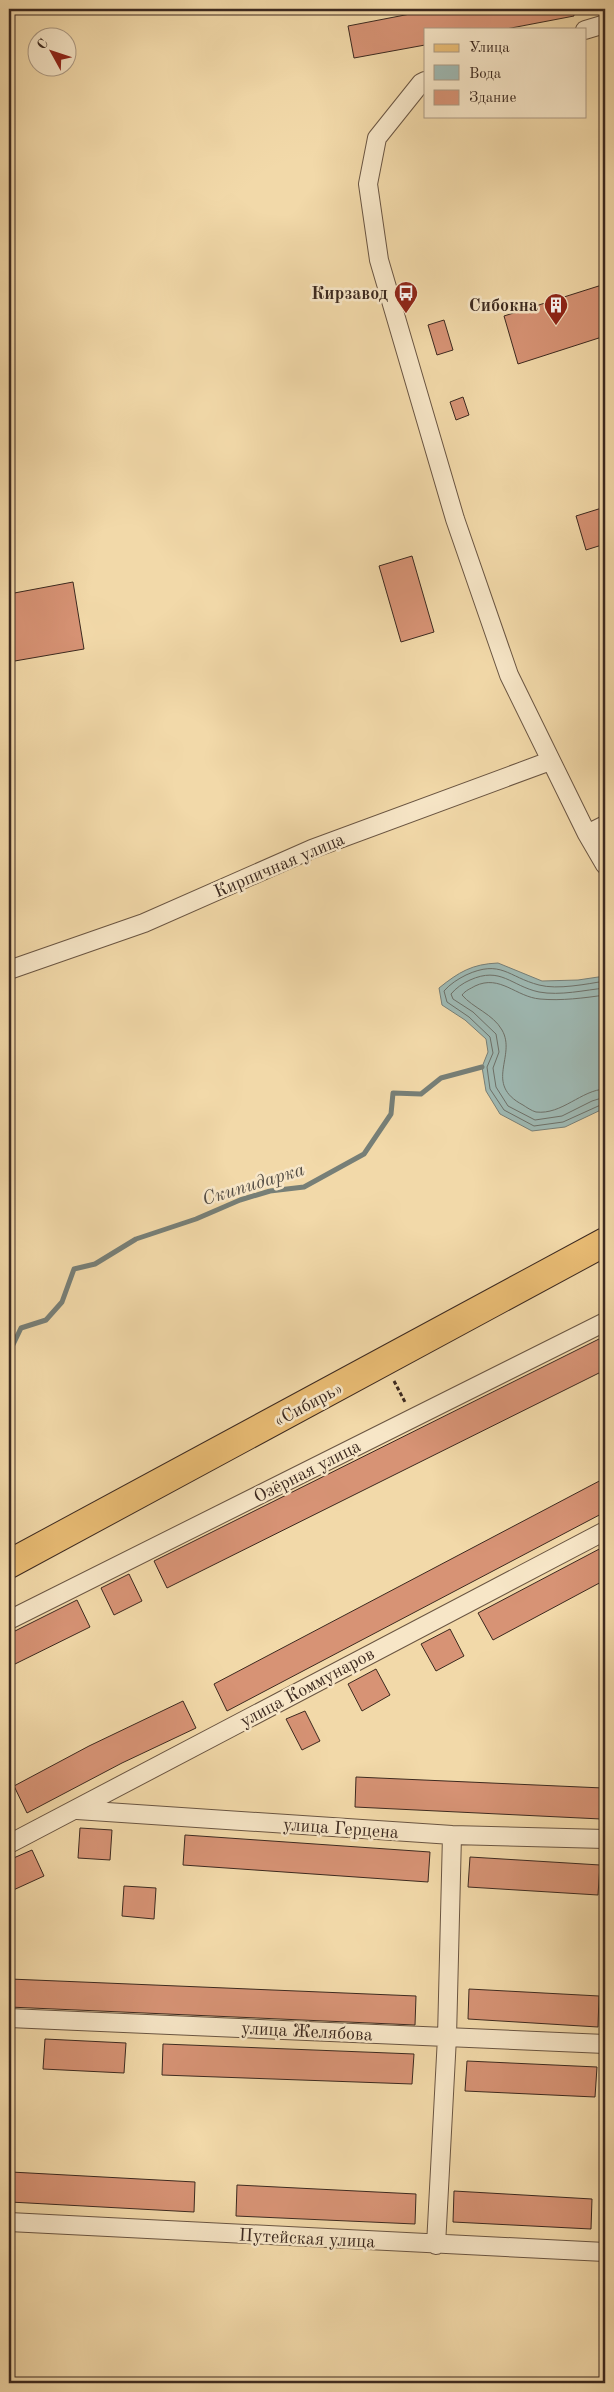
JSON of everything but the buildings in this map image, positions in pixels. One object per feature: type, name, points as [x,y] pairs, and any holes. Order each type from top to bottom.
[{"type":"main road","name":"«Сибирь»","points":[[9,1564],[605,1244]]},
{"type":"street","points":[[586,30],[605,24]]},
{"type":"street","points":[[424,82],[421,83],[377,138],[368,184],[379,260],[455,519],[509,675],[586,834],[605,865]]},
{"type":"street","name":"Кирпичная улица","points":[[9,970],[144,923],[312,849],[550,761]]},
{"type":"street","points":[[586,834],[605,825]]},
{"type":"street","name":"Озёрная улица","points":[[9,1620],[605,1322]]},
{"type":"street","name":"улица Коммунаров","points":[[9,1844],[605,1531]]},
{"type":"street","name":"улица Герцена","points":[[76,1810],[452,1835],[605,1839]]},
{"type":"street","points":[[436,2245],[447,2037],[452,1835]]},
{"type":"street","name":"улица Желябова","points":[[9,2018],[605,2044]]},
{"type":"street","name":"Путейская улица","points":[[9,2222],[436,2245],[605,2252]]},
{"type":"path","points":[[386,1362],[412,1418]]},
{"type":"water","points":[[498,963],[542,981],[578,980],[605,976],[605,1108],[565,1127],[532,1131],[500,1114],[486,1091],[482,1067],[488,1052],[486,1039],[465,1020],[442,1005],[439,988],[453,977],[473,967]]},
{"type":"waterway","name":"Скипидарка","points":[[9,1353],[21,1328],[46,1320],[62,1302],[74,1269],[95,1264],[136,1239],[196,1219],[240,1200],[270,1191],[304,1187],[364,1154],[391,1114],[393,1093],[421,1094],[441,1078],[482,1067]]},
{"type":"place","name":"Кирзавод","points":[[406,314]]},
{"type":"place","name":"Сибокна","points":[[556,326]]}]
